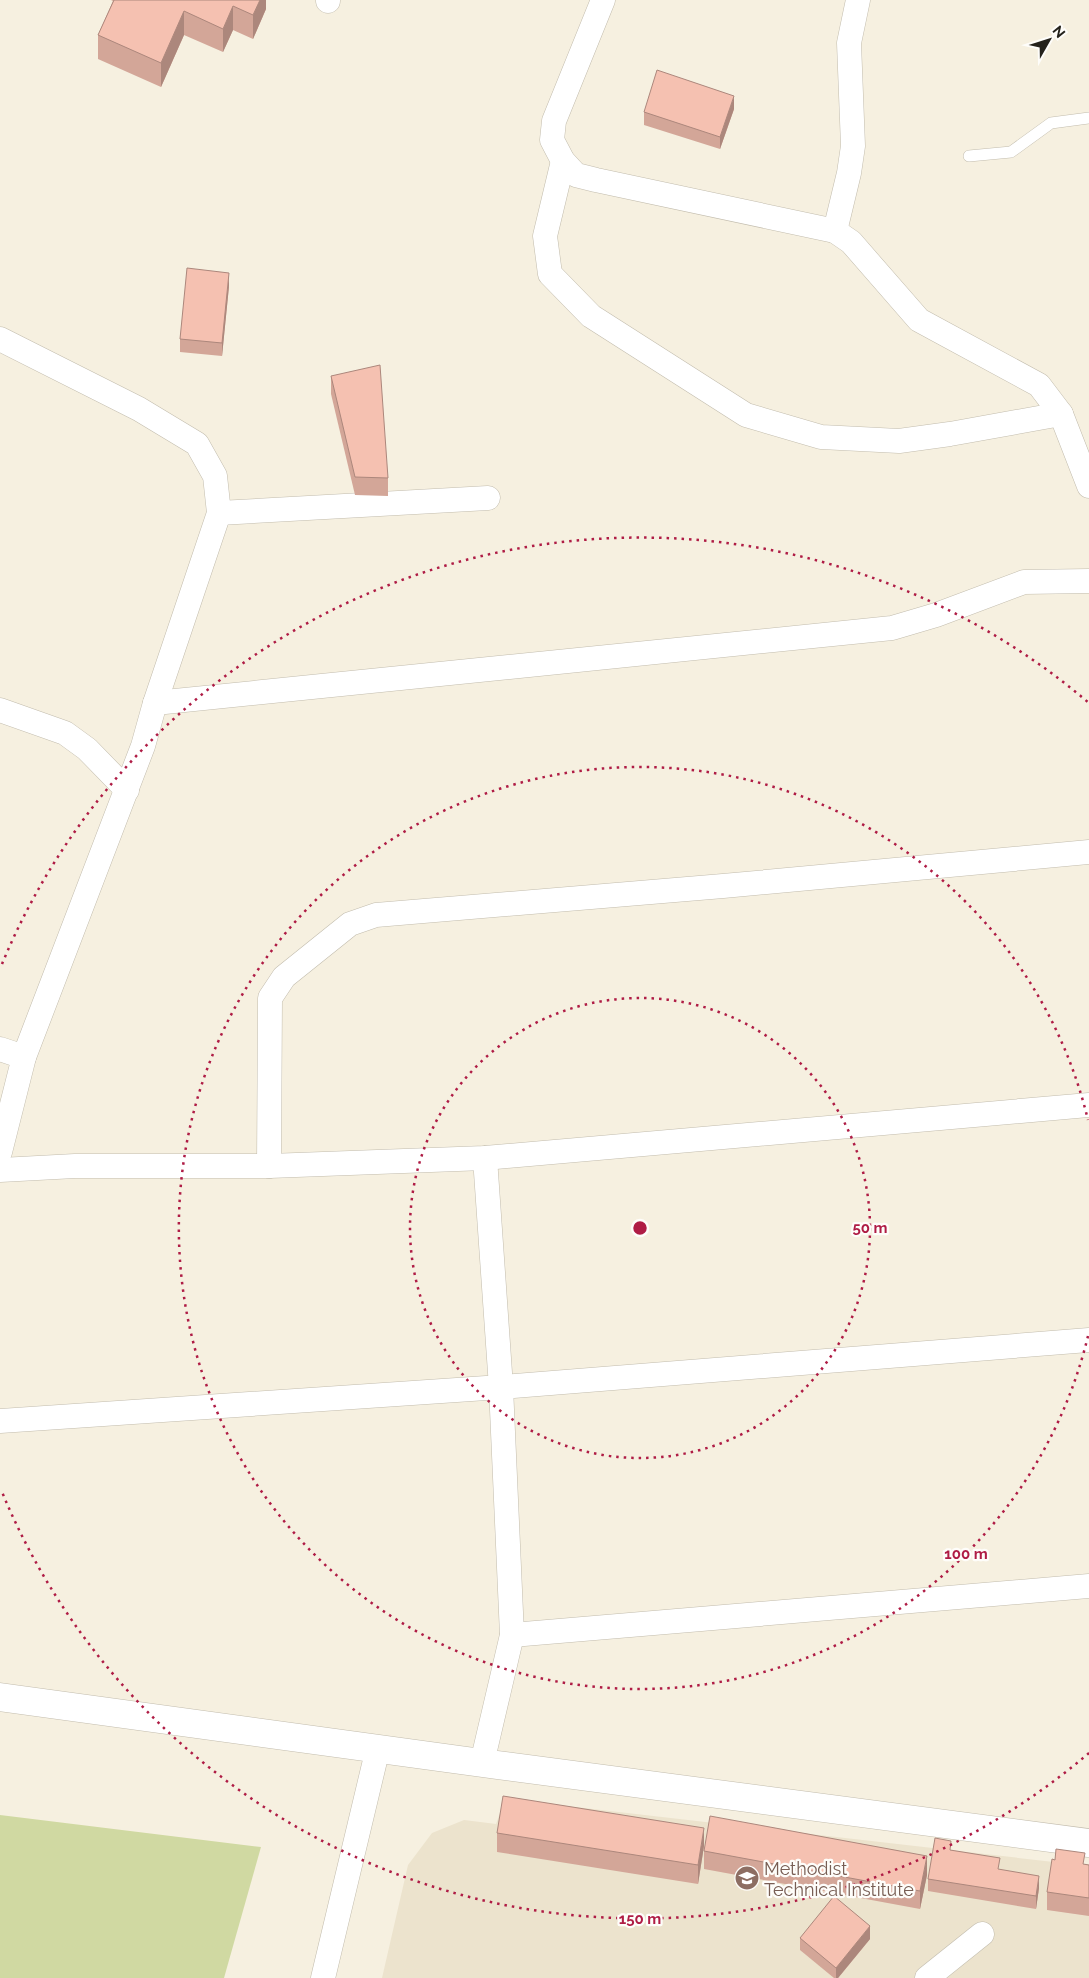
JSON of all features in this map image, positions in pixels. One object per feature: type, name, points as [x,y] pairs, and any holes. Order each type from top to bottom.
[{"type":"street","points":[[603,0],[554,122],[552,140],[563,161],[576,174],[596,180],[835,231],[851,242],[919,320],[1039,385],[1061,414],[1089,486]]},
{"type":"street","points":[[835,231],[849,174],[853,146],[849,43],[858,0]]},
{"type":"street","points":[[563,161],[545,236],[550,274],[591,316],[746,415],[821,437],[899,441],[1061,414]]},
{"type":"street","points":[[0,339],[140,409],[197,444],[215,476],[219,513],[154,703],[143,746],[24,1057],[0,1152]]},
{"type":"street","points":[[219,513],[488,498]]},
{"type":"street","points":[[154,703],[892,628],[936,615],[1024,582],[1089,581]]},
{"type":"street","points":[[0,710],[65,733],[87,749],[126,790]]},
{"type":"street","points":[[268,1166],[270,998],[284,977],[350,924],[376,915],[723,886],[1089,852]]},
{"type":"street","points":[[0,1049],[24,1057]]},
{"type":"street","points":[[0,1170],[75,1166],[268,1166],[485,1158],[1089,1106]]},
{"type":"street","points":[[482,1763],[512,1635],[501,1387],[485,1158]]},
{"type":"street","points":[[0,1421],[501,1387],[1089,1340]]},
{"type":"street","points":[[512,1635],[1089,1586]]},
{"type":"street","points":[[0,1697],[1089,1843]]},
{"type":"street","points":[[323,1978],[378,1748]]},
{"type":"street","points":[[928,1978],[982,1934]]},
{"type":"lane","points":[[969,156],[1011,152],[1051,122],[1089,118]]},
{"type":"shaded area","name":"Methodist Technical Institute","points":[[505,1799],[1089,1866],[1089,1978],[382,1978],[408,1865],[432,1833],[464,1820],[496,1824]]},
{"type":"green space","points":[[0,1815],[261,1847],[224,1978],[0,1978]]},
{"type":"building","points":[[114,0],[260,0],[253,15],[233,6],[223,29],[184,11],[161,63],[98,35]]},
{"type":"building","points":[[657,70],[734,96],[720,137],[644,112]]},
{"type":"building","points":[[187,268],[229,273],[222,343],[180,339]]},
{"type":"building","points":[[380,365],[388,478],[355,477],[331,376]]},
{"type":"building","points":[[503,1796],[704,1828],[698,1865],[497,1833]]},
{"type":"building","points":[[710,1816],[927,1856],[920,1891],[704,1851]]},
{"type":"building","points":[[935,1838],[951,1841],[950,1850],[1000,1858],[998,1869],[1039,1876],[1036,1896],[928,1879]]},
{"type":"building","points":[[1056,1849],[1085,1853],[1083,1864],[1089,1865],[1089,1898],[1047,1892],[1052,1859],[1055,1860]]},
{"type":"building","points":[[834,1896],[870,1926],[836,1968],[800,1938]]},
{"type":"place","name":"Methodist Technical Institute","points":[[747,1878]]}]
